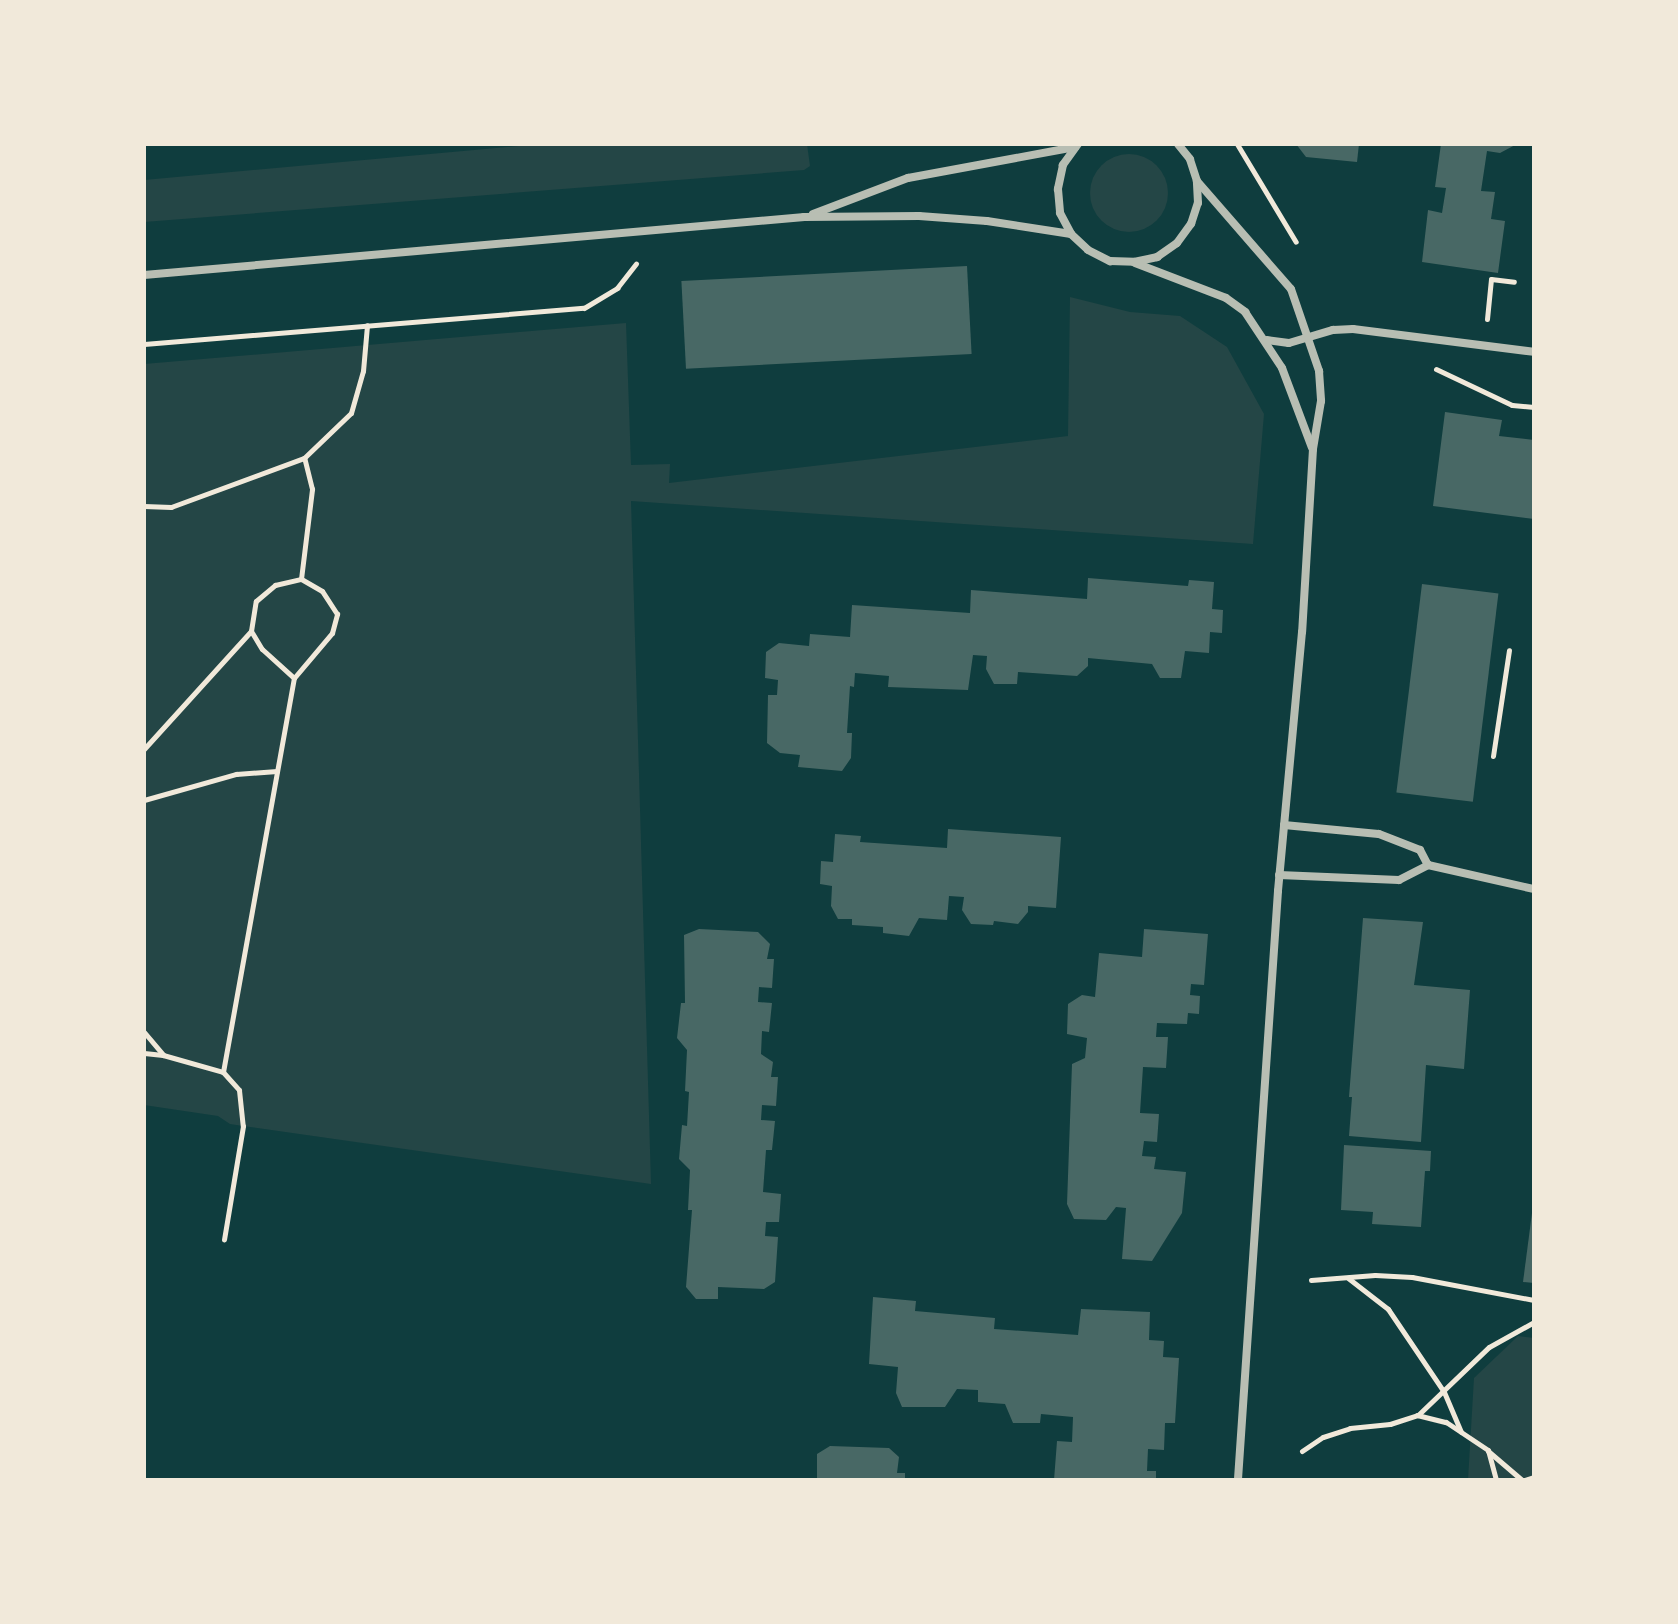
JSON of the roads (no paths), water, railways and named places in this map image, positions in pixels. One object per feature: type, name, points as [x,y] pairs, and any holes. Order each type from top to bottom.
[{"type":"street","points":[[1077,145],[1063,165],[1058,189],[1060,213],[1071,234],[1088,250],[1110,261],[1134,262],[1157,257],[1177,243],[1191,224],[1198,203],[1197,181],[1190,159],[1178,144]]},
{"type":"street","points":[[804,217],[908,178],[1077,145]]},
{"type":"street","points":[[1197,181],[1291,289],[1319,371],[1321,401],[1313,449],[1302,632],[1279,875],[1238,1480]]},
{"type":"street","points":[[144,275],[804,217],[974,220],[1071,234]]},
{"type":"street","points":[[1134,262],[1226,298],[1245,312],[1267,340],[1282,368],[1313,449]]},
{"type":"street","points":[[1267,340],[1289,343],[1333,330],[1353,329],[1534,352]]},
{"type":"street","points":[[1284,825],[1379,834],[1420,850],[1428,865]]},
{"type":"street","points":[[1279,875],[1399,880],[1428,865],[1534,889]]}]
